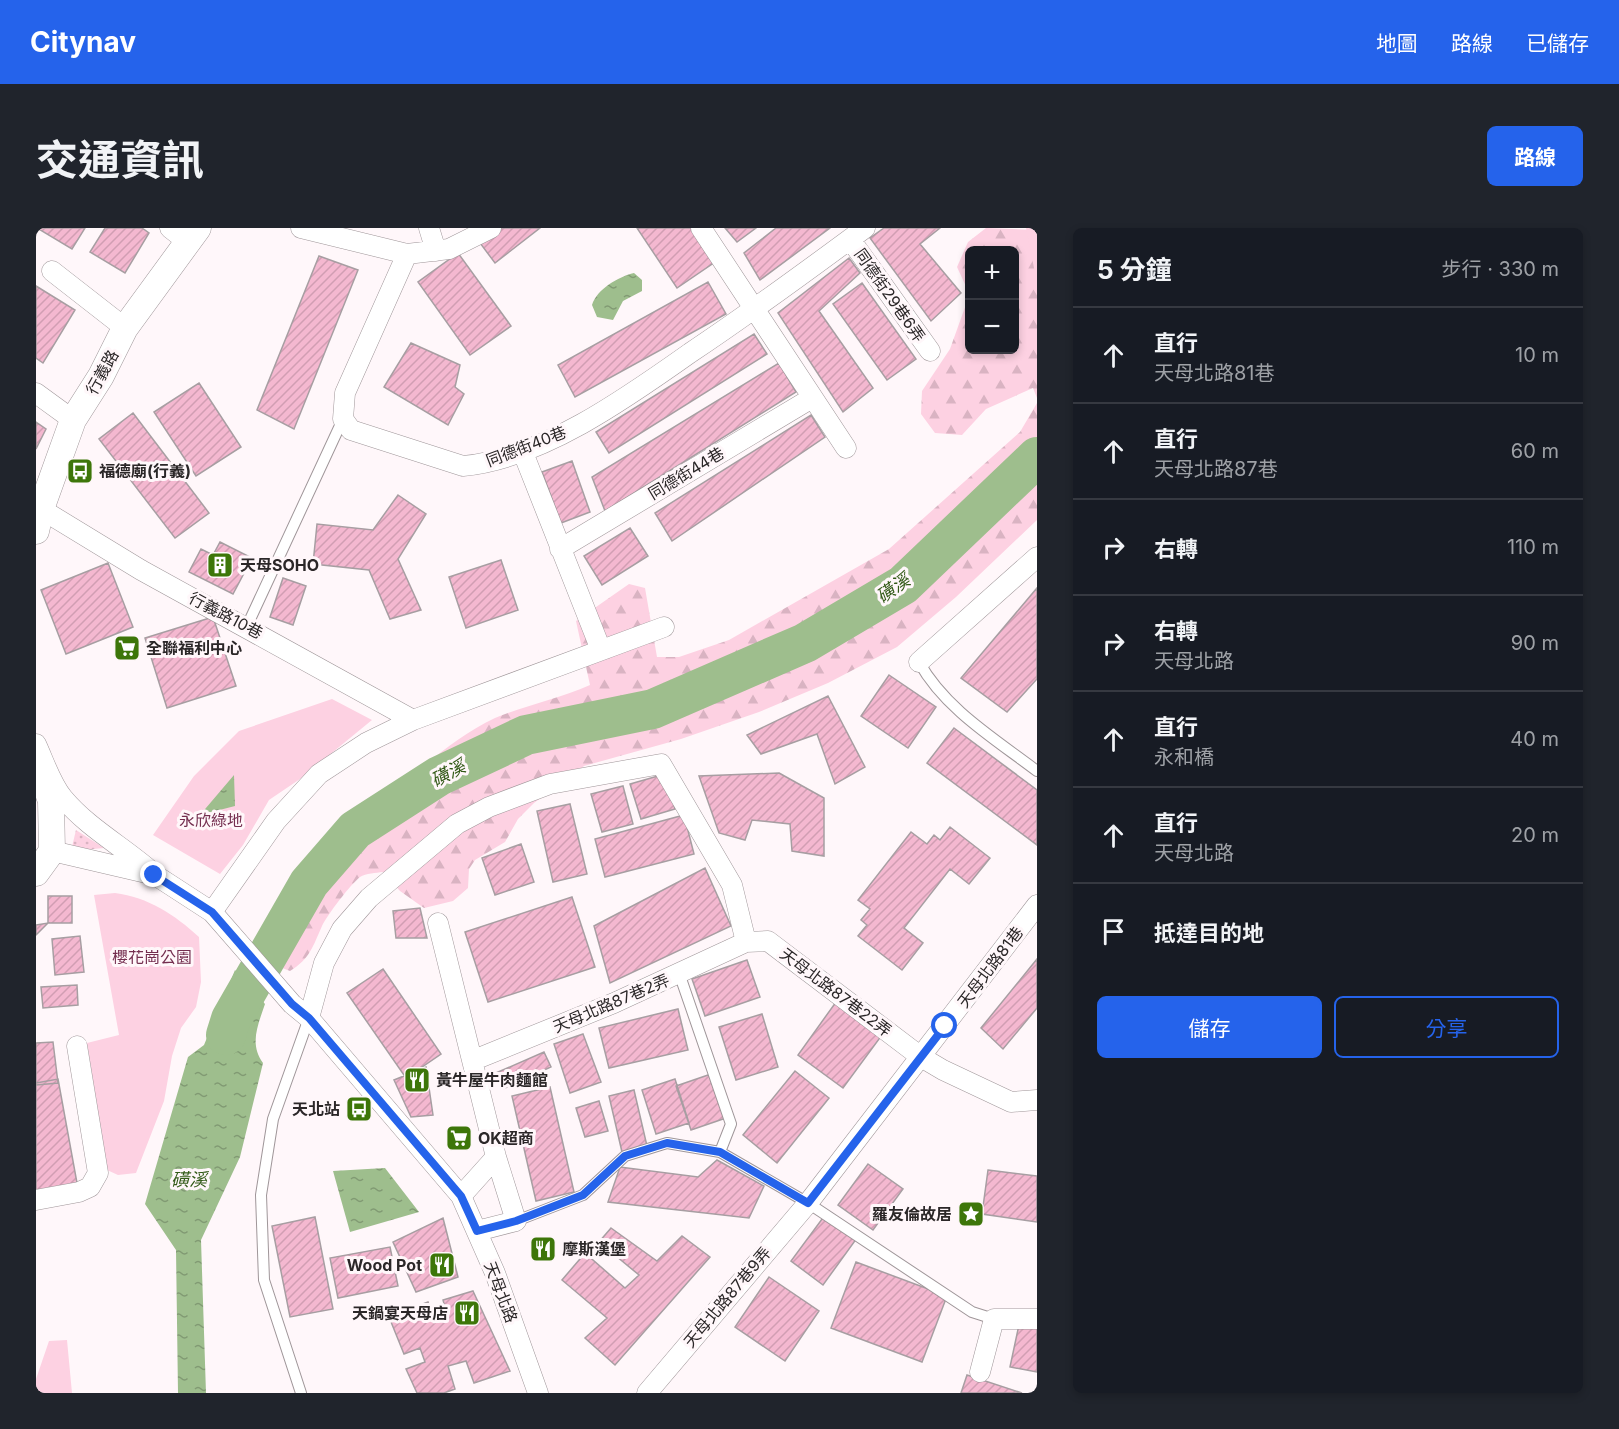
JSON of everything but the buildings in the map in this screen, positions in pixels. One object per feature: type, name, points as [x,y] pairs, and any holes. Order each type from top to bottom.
[{"type":"street","points":[[301,228],[407,254],[448,249],[491,228]]},
{"type":"street","points":[[429,228],[436,250]]},
{"type":"street","points":[[701,228],[846,448]]},
{"type":"street","name":"行義路","points":[[39,520],[73,420],[101,376],[125,328],[186,233]]},
{"type":"street","name":"同德街40巷","points":[[343,418],[351,429],[463,466],[479,464],[522,450],[609,409],[754,309],[858,233]]},
{"type":"street","name":"同德街29巷6弄","points":[[858,233],[930,351]]},
{"type":"street","points":[[343,418],[345,393],[407,254]]},
{"type":"street","points":[[52,271],[125,328]]},
{"type":"street","points":[[36,393],[73,420]]},
{"type":"street","name":"同德街44巷","points":[[560,549],[812,398]]},
{"type":"street","points":[[522,450],[601,650]]},
{"type":"street","name":"行義路10巷","points":[[39,520],[247,626],[412,720]]},
{"type":"street","points":[[919,662],[1037,557]]},
{"type":"street","points":[[36,744],[62,797],[92,827],[131,854],[154,875],[212,912],[276,821],[319,774],[366,743],[412,720],[664,627]]},
{"type":"street","points":[[36,759],[51,801],[52,851],[36,873]]},
{"type":"street","points":[[309,1018],[324,963],[342,929],[369,898],[457,824],[489,807],[550,784],[661,764],[732,885],[747,942]]},
{"type":"street","points":[[52,851],[154,875]]},
{"type":"street","name":"天母北路81巷","points":[[808,1203],[1037,905]]},
{"type":"street","name":"天母北路","points":[[212,912],[292,1004],[309,1018],[461,1196],[495,1273],[538,1393]]},
{"type":"street","points":[[438,922],[474,1060],[496,1158],[516,1221],[477,1231]]},
{"type":"street","name":"天母北路87巷22弄","points":[[747,942],[768,940],[921,1057],[943,1071],[1011,1101],[1037,1100]]},
{"type":"street","name":"天母北路87巷2弄","points":[[474,1060],[614,1003],[747,942]]},
{"type":"street","points":[[36,1200],[79,1192],[90,1186],[98,1173],[77,1046]]},
{"type":"street","points":[[461,1196],[496,1158]]},
{"type":"street","name":"天母北路87巷9弄","points":[[647,1393],[808,1203]]},
{"type":"street","points":[[980,1372],[994,1319],[1037,1319]]},
{"type":"lane","points":[[247,626],[343,418]]},
{"type":"lane","points":[[919,662],[929,680],[964,715],[1037,771]]},
{"type":"lane","points":[[679,973],[731,1124],[720,1152]]},
{"type":"lane","points":[[301,1393],[264,1280],[261,1195],[273,1119],[309,1018]]},
{"type":"lane","points":[[516,1221],[583,1195],[625,1156],[667,1143],[720,1152],[808,1203],[972,1312],[994,1319]]},
{"type":"green space","points":[[986,228],[1037,230],[1037,398],[1033,388],[986,409],[962,435],[935,433],[921,414],[922,391],[950,349],[965,307],[965,354],[1019,354],[1019,246],[966,246]]},
{"type":"green space","points":[[1026,228],[1037,228],[1037,283]]},
{"type":"green space","points":[[965,249],[965,284],[957,267]]},
{"type":"green space","points":[[1037,403],[1037,520],[956,597],[897,647],[828,683],[759,712],[681,739],[584,766],[534,803],[518,819],[505,842],[475,860],[469,869],[468,888],[453,901],[424,908],[400,891],[383,872],[368,874],[360,877],[345,893],[322,926],[307,957],[290,971],[277,966],[257,938],[291,889],[330,846],[351,825],[420,768],[465,735],[495,718],[590,685],[576,621],[629,584],[645,588],[657,657],[679,657],[729,640],[889,549],[1020,432]]},
{"type":"green space","name":"永欣綠地","points":[[332,699],[372,720],[300,779],[269,800],[243,845],[220,874],[153,835],[194,776],[239,731]]},
{"type":"green space","points":[[76,830],[104,848],[71,851]]},
{"type":"green space","name":"櫻花崗公園","points":[[115,893],[139,898],[160,908],[199,937],[201,982],[196,1007],[181,1028],[172,1056],[164,1101],[136,1173],[118,1175],[107,1170],[87,1043],[119,1035],[94,895]]},
{"type":"green space","points":[[67,1340],[72,1393],[36,1393],[36,1379],[49,1341]]},
{"type":"water","points":[[634,273],[642,280],[642,291],[623,301],[613,320],[597,317],[592,305],[598,294],[621,277]]},
{"type":"water","points":[[234,775],[235,806],[200,815]]},
{"type":"water","points":[[235,970],[265,1004],[256,1034],[256,1049],[263,1063],[240,1157],[201,1240],[206,1393],[178,1393],[176,1250],[145,1204],[188,1057],[204,1045]]},
{"type":"water","points":[[385,1168],[419,1212],[350,1232],[333,1171]]},
{"type":"waterway","name":"磺溪","points":[[226,1035],[231,1019],[309,883],[355,830],[439,776],[526,735],[653,709],[805,643],[903,585],[1037,457]]},
{"type":"place","name":"福德廟(行義)","points":[[80,471]]},
{"type":"place","name":"天母SOHO","points":[[220,565]]},
{"type":"place","name":"全聯福利中心","points":[[127,648]]},
{"type":"place","name":"黃牛屋牛肉麵館","points":[[417,1080]]},
{"type":"place","name":"天北站","points":[[359,1109]]},
{"type":"place","name":"OK超商","points":[[459,1138]]},
{"type":"place","name":"羅友倫故居","points":[[971,1214]]},
{"type":"place","name":"摩斯漢堡","points":[[543,1249]]},
{"type":"place","name":"Wood Pot","points":[[442,1265]]},
{"type":"place","name":"天鍋宴天母店","points":[[467,1313]]},
{"type":"route","points":[[154,875],[212,912],[292,1004],[309,1018],[461,1196],[477,1231],[516,1221],[583,1195],[625,1156],[667,1143],[720,1152],[808,1203],[945,1026]]}]
